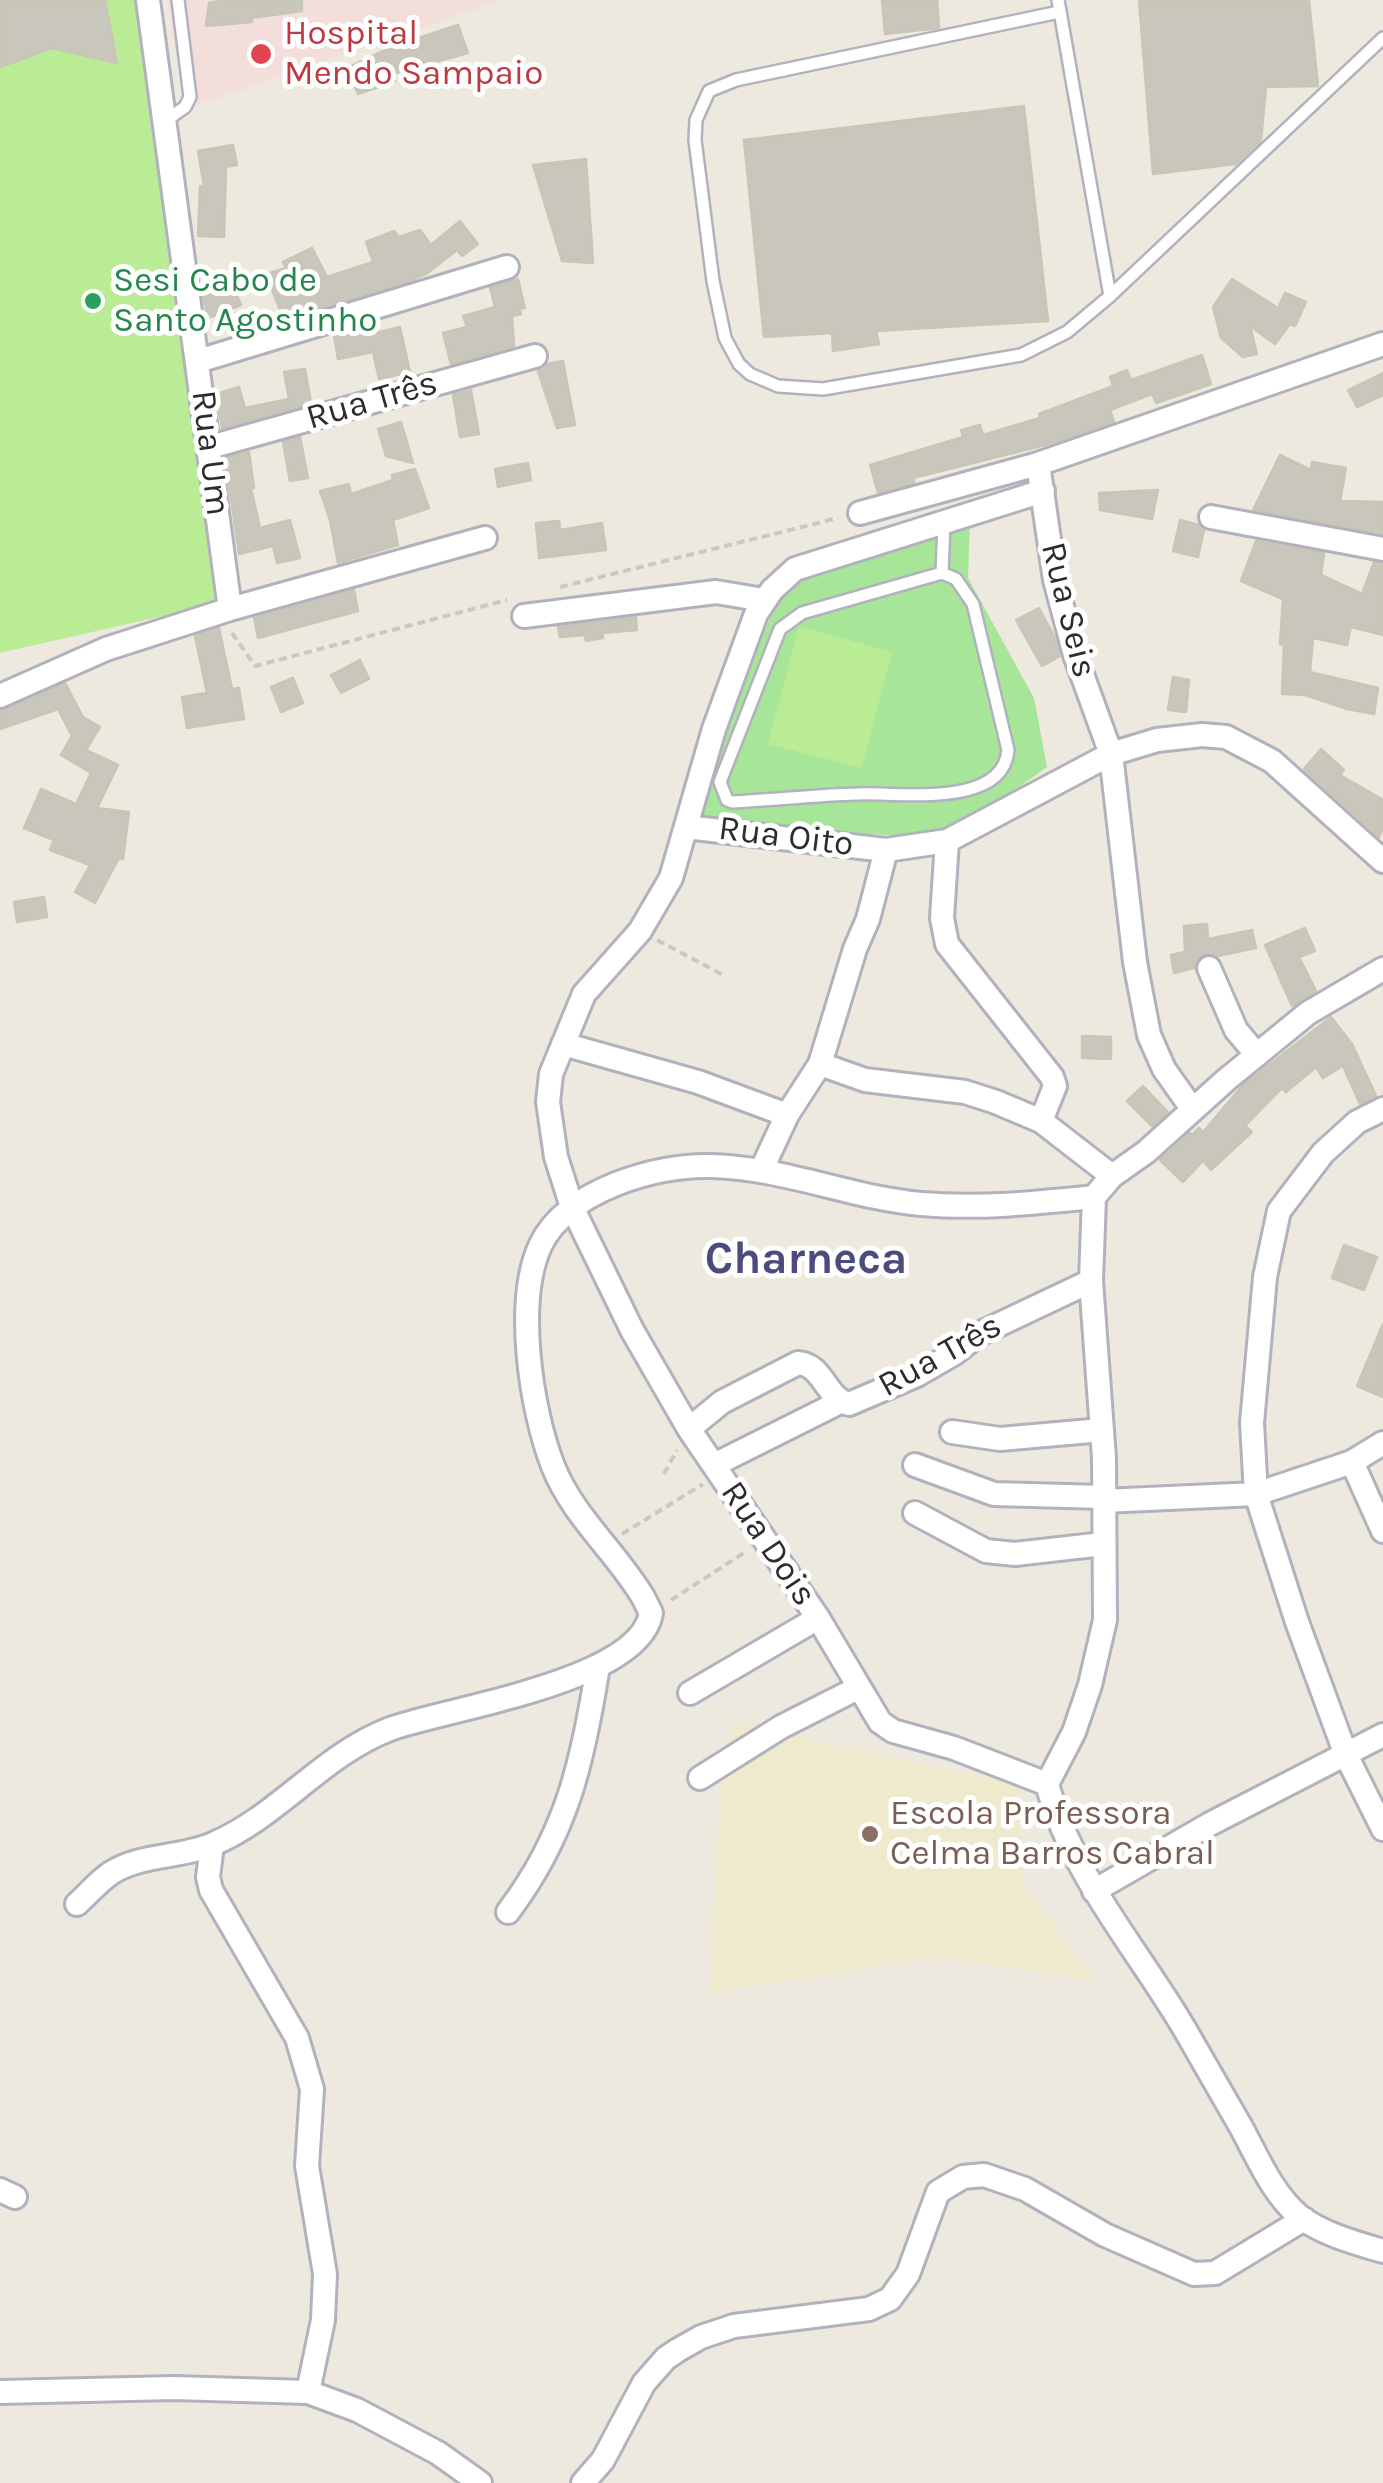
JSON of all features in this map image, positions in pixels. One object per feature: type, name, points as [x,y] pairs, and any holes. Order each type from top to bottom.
[{"type":"street","name":"Rua Um","points":[[148,0],[230,608]]},
{"type":"street","points":[[198,361],[507,267]]},
{"type":"street","points":[[860,513],[1038,464],[1383,344]]},
{"type":"street","name":"Rua Três","points":[[210,447],[535,356]]},
{"type":"street","name":"Rua Seis","points":[[1038,464],[1054,580],[1075,655],[1111,754],[1136,962],[1149,1035],[1164,1068],[1193,1110]]},
{"type":"street","points":[[524,616],[716,592],[764,600],[796,569],[1042,491]]},
{"type":"street","points":[[1211,517],[1383,548]]},
{"type":"street","points":[[0,696],[106,649],[230,608],[485,538]]},
{"type":"street","name":"Rua Dois","points":[[764,600],[714,729],[671,878],[640,931],[590,984],[551,1074],[548,1102],[556,1157],[572,1208],[632,1330],[690,1429],[818,1618],[858,1688],[886,1727],[954,1748],[1046,1784]]},
{"type":"street","name":"Rua Oito","points":[[686,827],[886,850],[947,841],[1111,754],[1178,736],[1226,738],[1272,761],[1383,861]]},
{"type":"street","points":[[947,841],[942,918],[947,944],[1054,1080],[1041,1120]]},
{"type":"street","points":[[761,1171],[786,1115],[820,1064],[855,949],[868,920],[886,850]]},
{"type":"street","points":[[1209,968],[1236,1030],[1257,1055]]},
{"type":"street","points":[[1383,969],[1308,1013],[1146,1152],[1112,1176],[1094,1197],[1091,1281],[1102,1430],[1105,1620],[1074,1732],[1046,1784],[1057,1822],[1094,1890],[1162,1992],[1275,2189],[1304,2219],[1350,2241],[1383,2251]]},
{"type":"street","points":[[563,1044],[698,1082],[786,1115]]},
{"type":"street","points":[[820,1064],[864,1080],[964,1092],[1041,1120],[1112,1176]]},
{"type":"street","points":[[1383,1109],[1358,1122],[1322,1153],[1279,1211],[1265,1277],[1252,1423],[1256,1494],[1297,1622],[1346,1755],[1383,1829]]},
{"type":"street","points":[[77,1904],[111,1872],[212,1844],[245,1828],[340,1753],[392,1728],[523,1694],[598,1666],[620,1656],[644,1631],[651,1613],[562,1485],[552,1464],[529,1363],[528,1298],[535,1261],[550,1230],[572,1208],[644,1173],[711,1166],[814,1180],[915,1203],[957,1206],[1094,1197]]},
{"type":"street","name":"Rua Três","points":[[690,1429],[722,1402],[802,1363],[813,1367],[840,1402],[849,1404],[917,1375],[979,1334],[1091,1281]]},
{"type":"street","points":[[717,1470],[840,1402]]},
{"type":"street","points":[[952,1432],[1000,1439],[1102,1430]]},
{"type":"street","points":[[915,1465],[994,1494],[1103,1499],[1256,1494],[1352,1462],[1383,1443]]},
{"type":"street","points":[[1352,1462],[1383,1531]]},
{"type":"street","points":[[915,1513],[986,1551],[1015,1554],[1103,1544]]},
{"type":"street","points":[[690,1692],[818,1618]]},
{"type":"street","points":[[508,1912],[543,1862],[567,1810],[585,1749],[598,1666]]},
{"type":"street","points":[[700,1778],[781,1728],[858,1688]]},
{"type":"street","points":[[1094,1890],[1210,1824],[1383,1735]]},
{"type":"street","points":[[212,1844],[208,1877],[211,1890],[297,2038],[312,2089],[307,2166],[325,2274],[323,2320],[308,2392]]},
{"type":"street","points":[[583,2483],[604,2460],[644,2384],[678,2350],[734,2326],[868,2309],[890,2299],[908,2274],[938,2192],[962,2177],[984,2175],[1025,2189],[1105,2235],[1194,2274],[1215,2273],[1304,2219]]},
{"type":"street","points":[[0,2392],[174,2388],[308,2392],[357,2410],[438,2453],[480,2483]]},
{"type":"lane","points":[[164,122],[185,107],[190,97],[178,0]]},
{"type":"lane","points":[[1110,296],[1058,6],[736,80],[709,91],[700,104],[695,140],[712,281],[725,338],[739,364],[750,374],[778,386],[806,390],[1021,355],[1067,332],[1110,296],[1383,38]]},
{"type":"lane","points":[[942,573],[944,523]]},
{"type":"lane","points":[[942,573],[956,579],[973,604],[1008,750],[1000,772],[987,782],[952,794],[727,800],[720,782],[780,629],[802,613],[942,573]]},
{"type":"path","points":[[640,931],[725,976]]},
{"type":"path","points":[[605,1544],[717,1470]]},
{"type":"path","points":[[651,1613],[764,1540]]},
{"type":"shaded area","name":"Hospital Mendo Sampaio","points":[[167,0],[503,0],[186,109]]},
{"type":"shaded area","name":"Escola Professora Celma Barros Cabral","points":[[731,1723],[1020,1785],[1021,1880],[1095,1981],[937,1957],[710,1993],[721,1787]]},
{"type":"green space","name":"Sesi Cabo de Santo Agostinho","points":[[0,0],[146,0],[224,602],[0,653]]},
{"type":"green space","points":[[970,518],[968,578],[1034,698],[1047,767],[953,835],[922,837],[693,824],[736,694],[795,570]]},
{"type":"green space","points":[[799,626],[892,652],[862,768],[768,744]]},
{"type":"building","points":[[0,0],[105,0],[117,63],[52,48],[0,67]]},
{"type":"building","points":[[302,0],[302,11],[251,18],[252,22],[206,26],[209,3]]},
{"type":"building","points":[[882,0],[937,0],[939,28],[885,34]]},
{"type":"building","points":[[1139,0],[1309,0],[1318,86],[1266,87],[1261,141],[1236,164],[1153,174]]},
{"type":"building","points":[[458,25],[468,53],[392,74],[395,81],[358,94],[347,68],[394,46]]},
{"type":"building","points":[[1024,106],[1048,321],[876,331],[879,344],[833,351],[832,333],[764,337],[744,140]]},
{"type":"building","points":[[233,145],[237,165],[226,167],[224,237],[198,236],[200,186],[204,186],[198,151]]},
{"type":"building","points":[[586,159],[593,263],[562,261],[533,165]]},
{"type":"building","points":[[460,221],[478,244],[462,256],[457,250],[426,274],[407,282],[308,312],[305,306],[282,315],[266,274],[286,268],[283,262],[312,248],[327,277],[373,262],[366,242],[394,231],[399,237],[420,230],[431,245]]},
{"type":"building","points":[[518,279],[525,308],[519,309],[521,314],[512,316],[514,346],[451,364],[443,333],[467,327],[463,316],[495,307],[490,288]]},
{"type":"building","points":[[1232,279],[1278,308],[1285,293],[1306,302],[1295,326],[1290,324],[1275,344],[1250,326],[1257,354],[1243,357],[1221,338],[1213,307]]},
{"type":"building","points":[[233,285],[241,305],[208,318],[203,297]]},
{"type":"building","points":[[366,326],[367,335],[400,327],[410,372],[379,379],[373,352],[338,359],[334,335]]},
{"type":"building","points":[[1202,355],[1211,384],[1156,403],[1152,394],[1110,410],[1114,422],[1049,444],[913,478],[914,483],[878,493],[870,465],[963,437],[961,430],[980,425],[983,435],[1040,418],[1039,414],[1113,386],[1110,377],[1127,370],[1131,380]]},
{"type":"building","points":[[563,361],[575,425],[557,428],[538,371],[547,364]]},
{"type":"building","points":[[305,369],[311,403],[222,428],[216,394],[239,387],[245,408],[289,399],[284,372]]},
{"type":"building","points":[[1383,373],[1383,395],[1357,407],[1348,390]]},
{"type":"building","points":[[471,390],[479,434],[460,437],[453,395]]},
{"type":"building","points":[[401,422],[413,463],[386,456],[378,429]]},
{"type":"building","points":[[300,437],[308,478],[290,481],[283,442]]},
{"type":"building","points":[[249,452],[251,488],[260,528],[290,520],[300,558],[277,563],[273,546],[239,554],[225,458]]},
{"type":"building","points":[[1280,455],[1311,470],[1312,462],[1346,468],[1340,501],[1383,502],[1383,534],[1253,510]]},
{"type":"building","points":[[528,463],[531,480],[498,487],[495,469]]},
{"type":"building","points":[[415,469],[429,508],[393,520],[398,545],[338,563],[320,491],[349,484],[351,494]]},
{"type":"building","points":[[1158,490],[1152,519],[1100,510],[1099,493]]},
{"type":"building","points":[[1180,520],[1204,530],[1198,557],[1173,551]]},
{"type":"building","points":[[559,521],[560,530],[602,523],[606,550],[539,558],[536,523]]},
{"type":"building","points":[[1256,541],[1324,553],[1321,575],[1362,594],[1374,562],[1383,564],[1383,635],[1351,627],[1347,645],[1313,638],[1310,672],[1378,688],[1374,714],[1305,695],[1282,694],[1283,599],[1241,581]]},
{"type":"building","points":[[354,590],[358,611],[258,638],[254,618]]},
{"type":"building","points":[[1039,608],[1060,656],[1042,666],[1016,620]]},
{"type":"building","points":[[636,617],[637,630],[602,633],[603,638],[586,641],[585,635],[560,637],[558,627]]},
{"type":"building","points":[[219,628],[232,689],[239,688],[244,719],[187,728],[182,697],[207,693],[195,636]]},
{"type":"building","points":[[360,660],[369,679],[341,693],[331,675]]},
{"type":"building","points":[[1173,677],[1189,680],[1186,712],[1168,710]]},
{"type":"building","points":[[293,678],[303,703],[281,712],[271,687]]},
{"type":"building","points":[[65,683],[83,717],[100,727],[86,750],[118,765],[97,808],[129,812],[123,859],[119,858],[95,903],[75,892],[90,865],[50,850],[54,840],[24,828],[41,789],[76,804],[91,773],[61,755],[72,736],[58,709],[0,729],[0,711]]},
{"type":"building","points":[[1321,749],[1344,770],[1340,775],[1383,800],[1383,828],[1379,837],[1304,769]]},
{"type":"building","points":[[44,897],[47,917],[17,922],[14,902]]},
{"type":"building","points":[[1207,924],[1208,939],[1252,930],[1256,948],[1218,956],[1204,954],[1195,961],[1194,968],[1174,973],[1171,955],[1185,952],[1184,926]]},
{"type":"building","points":[[1305,928],[1315,951],[1299,957],[1316,991],[1292,1006],[1265,945]]},
{"type":"building","points":[[1331,1017],[1352,1044],[1376,1096],[1360,1104],[1343,1066],[1323,1078],[1316,1067],[1286,1092],[1282,1088],[1245,1126],[1252,1132],[1211,1170],[1203,1161],[1183,1182],[1160,1160],[1190,1133],[1199,1128],[1203,1132],[1243,1085]]},
{"type":"building","points":[[1082,1036],[1111,1037],[1111,1059],[1082,1058]]},
{"type":"building","points":[[1143,1086],[1168,1112],[1152,1126],[1127,1101]]},
{"type":"building","points":[[1344,1245],[1377,1257],[1364,1290],[1332,1278]]},
{"type":"building","points":[[1383,1324],[1383,1397],[1357,1386]]},
{"type":"place","name":"Hospital Mendo Sampaio","points":[[261,54]]},
{"type":"place","name":"Sesi Cabo de Santo Agostinho","points":[[93,301]]},
{"type":"place","name":"Escola Professora Celma Barros Cabral","points":[[870,1834]]},
{"type":"district","name":"Charneca","points":[[806,1260]]}]
